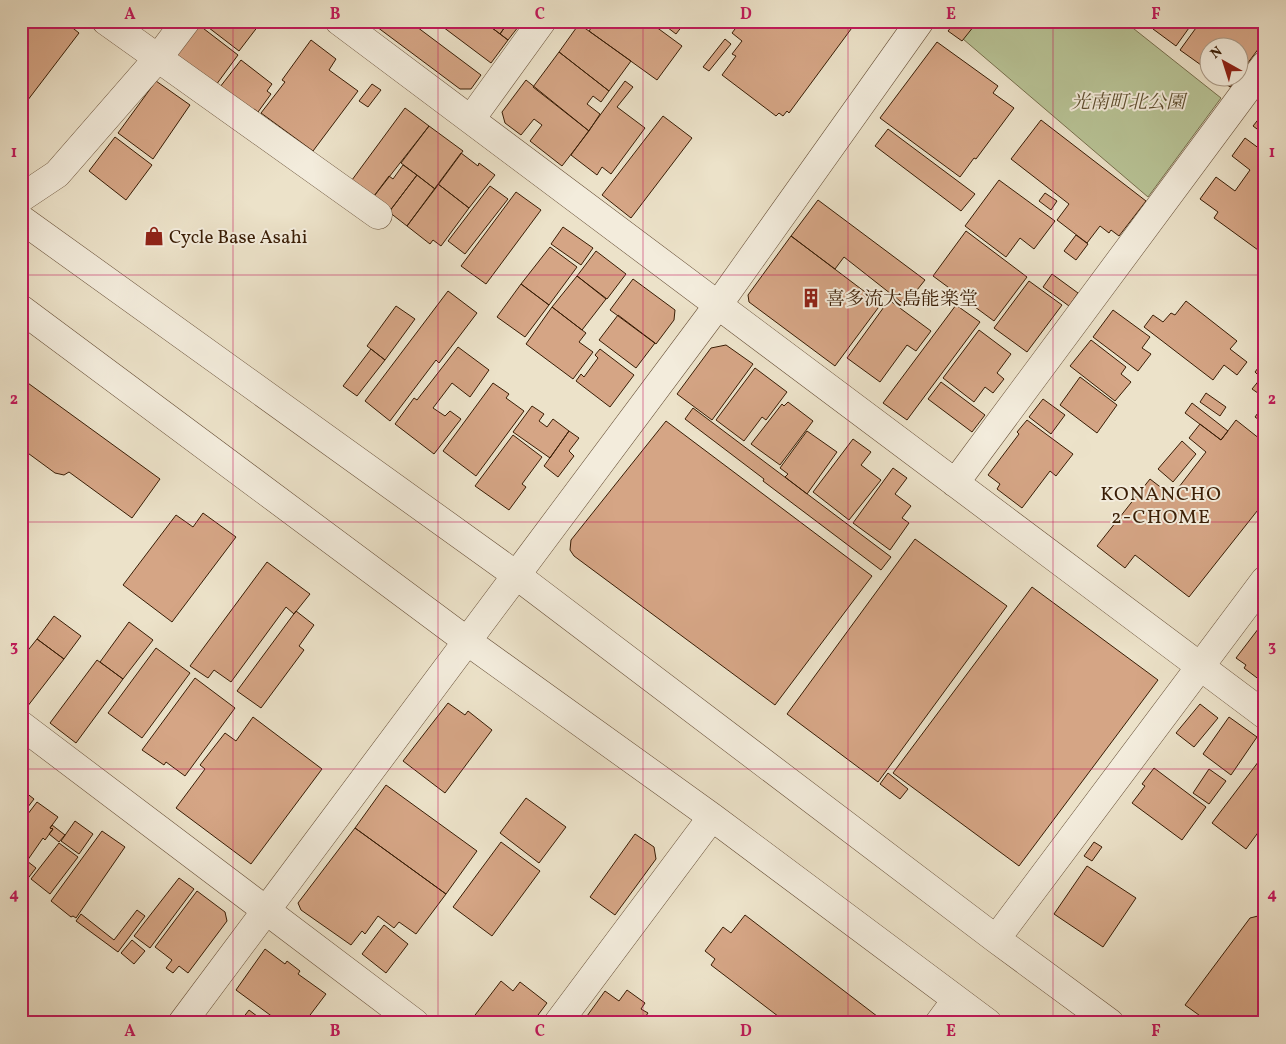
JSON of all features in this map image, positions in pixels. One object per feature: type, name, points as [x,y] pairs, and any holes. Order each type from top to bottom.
[{"type":"street","points":[[106,21],[378,215]]},
{"type":"street","points":[[21,198],[57,174],[158,58],[186,21]]},
{"type":"street","points":[[339,21],[1265,715]]},
{"type":"street","points":[[471,119],[542,21]]},
{"type":"street","points":[[182,1023],[718,305],[920,21]]},
{"type":"street","points":[[955,483],[1265,65]]},
{"type":"street","points":[[21,219],[516,575],[996,939],[1110,1023]]},
{"type":"street","points":[[21,309],[467,641],[712,817],[988,1023]]},
{"type":"street","points":[[996,939],[1265,580]]},
{"type":"street","points":[[22,727],[415,1023]]},
{"type":"street","points":[[558,1023],[712,817]]},
{"type":"street","points":[[939,1023],[956,1000]]},
{"type":"green space","name":"光南町北公園","points":[[965,21],[1124,21],[1198,80],[1198,88],[1208,88],[1221,98],[1148,197],[956,33]]},
{"type":"building","points":[[21,21],[64,21],[79,33],[21,109]]},
{"type":"building","points":[[200,21],[262,21],[239,51]]},
{"type":"building","points":[[369,21],[409,21],[481,75],[471,89],[460,89]]},
{"type":"building","points":[[435,21],[483,21],[508,40],[491,63]]},
{"type":"building","points":[[483,21],[509,21],[500,34]]},
{"type":"building","points":[[509,21],[522,22],[508,40],[500,34]]},
{"type":"building","points":[[596,21],[648,21],[682,46],[657,80],[589,31]]},
{"type":"building","points":[[659,21],[686,21],[676,34]]},
{"type":"building","points":[[741,21],[747,21],[753,26],[757,21],[857,21],[789,113],[787,111],[783,116],[779,113],[776,116],[722,75],[736,56],[732,54],[742,41],[732,33]]},
{"type":"building","points":[[956,21],[978,21],[962,41],[948,31]]},
{"type":"building","points":[[1158,21],[1194,21],[1176,46],[1153,29]]},
{"type":"building","points":[[1201,21],[1265,21],[1265,40],[1248,63],[1248,38],[1198,38],[1198,63],[1180,50]]},
{"type":"building","points":[[195,22],[238,55],[216,85],[173,52]]},
{"type":"building","points":[[579,24],[631,61],[609,91],[559,52]]},
{"type":"building","points":[[725,39],[731,44],[709,71],[703,67]]},
{"type":"building","points":[[311,40],[336,59],[329,70],[358,91],[313,151],[261,113],[285,82],[282,80]]},
{"type":"building","points":[[937,42],[998,86],[993,93],[1014,108],[976,159],[974,158],[960,177],[880,118]]},
{"type":"building","points":[[559,52],[609,91],[601,102],[593,96],[587,104],[600,114],[589,131],[533,87]]},
{"type":"building","points":[[241,60],[272,84],[267,91],[271,94],[258,112],[254,109],[252,112],[220,87]]},
{"type":"building","points":[[526,80],[589,131],[562,166],[530,141],[542,125],[534,119],[521,135],[505,123],[502,112]]},
{"type":"building","points":[[156,81],[190,105],[153,159],[118,133]]},
{"type":"building","points":[[625,81],[633,87],[617,107],[645,128],[611,174],[602,167],[597,175],[571,155]]},
{"type":"building","points":[[372,84],[381,90],[368,107],[359,101]]},
{"type":"building","points":[[405,108],[429,126],[371,200],[349,184]]},
{"type":"building","points":[[1265,111],[1265,135],[1253,126]]},
{"type":"building","points":[[663,116],[692,138],[631,218],[602,195]]},
{"type":"building","points":[[1041,120],[1146,201],[1119,236],[1111,230],[1109,233],[1100,226],[1087,243],[1057,220],[1069,204],[1011,159]]},
{"type":"building","points":[[429,126],[463,151],[435,189],[401,163]]},
{"type":"building","points":[[888,129],[975,194],[961,211],[875,146]]},
{"type":"building","points":[[115,137],[152,165],[126,200],[89,171]]},
{"type":"building","points":[[1245,138],[1264,152],[1265,150],[1265,240],[1258,250],[1214,218],[1218,212],[1200,199],[1216,177],[1235,191],[1250,170],[1232,156]]},
{"type":"building","points":[[461,153],[478,166],[479,163],[495,175],[469,208],[438,184]]},
{"type":"building","points":[[403,165],[417,175],[389,212],[371,200],[389,176],[393,179]]},
{"type":"building","points":[[417,175],[435,189],[407,226],[389,212]]},
{"type":"building","points":[[999,180],[1055,221],[1034,249],[1020,238],[1006,257],[965,226]]},
{"type":"building","points":[[438,184],[469,208],[441,246],[433,240],[430,244],[407,226]]},
{"type":"building","points":[[490,186],[508,199],[465,254],[448,241]]},
{"type":"building","points":[[516,192],[541,210],[486,284],[461,266]]},
{"type":"building","points":[[1045,193],[1057,201],[1051,210],[1039,201]]},
{"type":"building","points":[[818,200],[925,280],[905,305],[844,257],[835,269],[791,236]]},
{"type":"building","points":[[563,227],[593,248],[581,265],[551,244]]},
{"type":"building","points":[[966,231],[1027,277],[994,321],[933,276]]},
{"type":"building","points":[[1076,235],[1088,244],[1076,260],[1064,251]]},
{"type":"building","name":"喜多流大島能楽堂","points":[[791,236],[881,304],[835,366],[749,302],[748,295]]},
{"type":"building","points":[[550,247],[577,267],[549,305],[521,284]]},
{"type":"building","points":[[596,251],[626,274],[607,299],[577,276]]},
{"type":"building","points":[[1052,274],[1078,293],[1069,306],[1043,287]]},
{"type":"building","points":[[577,276],[606,299],[582,330],[552,307]]},
{"type":"building","points":[[633,279],[675,310],[674,320],[656,344],[610,310]]},
{"type":"building","points":[[1029,281],[1062,305],[1027,352],[994,328]]},
{"type":"building","points":[[521,284],[549,305],[525,337],[497,317]]},
{"type":"building","points":[[448,291],[477,313],[439,363],[436,360],[390,421],[365,401]]},
{"type":"building","points":[[889,300],[931,331],[916,351],[907,345],[880,382],[847,358]]},
{"type":"building","points":[[1186,301],[1237,341],[1230,349],[1247,362],[1237,375],[1224,365],[1213,380],[1144,327],[1153,315],[1163,322],[1171,313],[1175,315]]},
{"type":"building","points":[[956,305],[980,322],[907,420],[883,403]]},
{"type":"building","points":[[396,306],[415,319],[385,360],[367,346]]},
{"type":"building","points":[[552,307],[586,333],[579,342],[593,352],[573,379],[526,344]]},
{"type":"building","points":[[1113,310],[1150,337],[1142,348],[1151,354],[1138,371],[1093,337]]},
{"type":"building","points":[[618,315],[655,343],[636,368],[599,340]]},
{"type":"building","points":[[979,330],[1011,354],[997,373],[1004,379],[993,393],[985,387],[974,402],[943,378]]},
{"type":"building","points":[[1091,340],[1126,367],[1121,374],[1131,382],[1115,401],[1070,366]]},
{"type":"building","points":[[726,345],[753,364],[712,420],[677,394],[711,348]]},
{"type":"building","points":[[458,347],[489,370],[470,397],[452,383],[433,408],[445,416],[450,411],[461,419],[434,454],[395,424],[414,398],[417,400]]},
{"type":"building","points":[[371,349],[385,360],[357,396],[343,386]]},
{"type":"building","points":[[600,349],[634,375],[610,407],[576,381],[581,374],[584,377],[598,358],[595,355]]},
{"type":"building","points":[[1264,360],[1265,398],[1252,389],[1261,378],[1255,372]]},
{"type":"building","points":[[755,368],[787,392],[766,420],[762,417],[744,441],[716,420]]},
{"type":"building","points":[[1080,377],[1117,405],[1097,433],[1060,405]]},
{"type":"building","points":[[21,378],[160,479],[132,518],[69,472],[64,475],[55,473],[21,448]]},
{"type":"building","points":[[941,382],[985,415],[972,432],[928,399]]},
{"type":"building","points":[[493,383],[509,394],[506,398],[524,411],[476,476],[443,451]]},
{"type":"building","points":[[1206,393],[1226,407],[1220,416],[1200,402]]},
{"type":"building","points":[[1043,399],[1065,415],[1051,434],[1029,417]]},
{"type":"building","points":[[788,402],[813,421],[780,465],[751,444],[782,404],[784,406]]},
{"type":"building","points":[[1192,403],[1228,431],[1221,440],[1185,413]]},
{"type":"building","points":[[1265,403],[1265,424],[1255,417]]},
{"type":"building","points":[[532,406],[544,414],[539,421],[547,427],[553,419],[569,431],[550,458],[513,432]]},
{"type":"building","points":[[693,408],[891,557],[881,570],[763,481],[764,479],[685,419]]},
{"type":"building","points":[[1027,420],[1073,454],[1056,476],[1050,471],[1022,508],[997,489],[1000,484],[988,475],[1019,434],[1017,432]]},
{"type":"building","points":[[1236,420],[1265,443],[1265,501],[1189,597],[1135,555],[1125,568],[1097,546],[1150,479],[1172,496],[1206,452],[1189,438],[1200,424],[1221,440]]},
{"type":"building","points":[[666,421],[872,576],[775,705],[574,556],[570,550],[571,540]]},
{"type":"building","points":[[569,431],[579,438],[569,451],[574,456],[558,477],[544,466]]},
{"type":"building","points":[[807,431],[837,452],[807,494],[785,477],[788,474],[780,468]]},
{"type":"building","points":[[513,435],[542,457],[522,484],[526,487],[509,510],[475,486]]},
{"type":"building","points":[[853,439],[871,452],[861,465],[881,480],[849,520],[813,492]]},
{"type":"building","points":[[1182,441],[1196,454],[1173,482],[1158,469]]},
{"type":"building","points":[[893,468],[907,478],[895,494],[911,506],[902,518],[909,523],[890,550],[853,523]]},
{"type":"building","points":[[203,513],[236,537],[172,622],[123,585],[176,515],[193,527]]},
{"type":"building","points":[[915,539],[1007,606],[878,782],[787,714]]},
{"type":"building","points":[[267,562],[310,594],[294,614],[286,607],[231,682],[214,670],[208,678],[190,666]]},
{"type":"building","points":[[1032,587],[1158,680],[1019,866],[893,773]]},
{"type":"building","points":[[296,611],[314,625],[299,646],[304,650],[261,708],[237,691]]},
{"type":"building","points":[[54,616],[81,636],[64,659],[37,639]]},
{"type":"building","points":[[1265,620],[1265,684],[1244,668],[1246,665],[1236,658]]},
{"type":"building","points":[[129,622],[153,640],[123,679],[100,662]]},
{"type":"building","points":[[37,639],[64,659],[27,707],[21,703],[21,659]]},
{"type":"building","points":[[156,648],[190,673],[142,738],[108,713]]},
{"type":"building","points":[[97,660],[123,679],[76,743],[50,723]]},
{"type":"building","points":[[195,678],[235,708],[185,776],[166,762],[164,765],[142,750]]},
{"type":"building","points":[[448,703],[465,715],[468,711],[492,730],[445,793],[403,761]]},
{"type":"building","points":[[1200,704],[1218,718],[1194,747],[1176,733]]},
{"type":"building","points":[[253,717],[322,769],[251,864],[176,808],[205,769],[200,765],[225,733],[236,741]]},
{"type":"building","points":[[1229,717],[1257,737],[1231,775],[1203,754]]},
{"type":"building","points":[[1265,753],[1265,823],[1246,849],[1212,823]]},
{"type":"building","points":[[1154,768],[1206,807],[1182,840],[1132,803],[1145,786],[1142,784]]},
{"type":"building","points":[[1209,769],[1226,781],[1209,804],[1193,793]]},
{"type":"building","points":[[888,773],[908,789],[900,799],[880,784]]},
{"type":"building","points":[[386,785],[477,851],[446,894],[355,828]]},
{"type":"building","points":[[21,789],[34,799],[21,816]]},
{"type":"building","points":[[526,798],[566,827],[539,863],[500,833]]},
{"type":"building","points":[[37,802],[58,817],[50,828],[53,829],[45,840],[43,838],[27,861],[36,868],[22,886],[21,823]]},
{"type":"building","points":[[75,821],[93,834],[79,854],[61,841]]},
{"type":"building","points":[[52,825],[65,835],[59,842],[49,834],[53,829],[50,828]]},
{"type":"building","points":[[355,828],[446,894],[416,934],[399,922],[394,928],[378,916],[365,934],[362,931],[351,945],[301,910],[298,903]]},
{"type":"building","points":[[102,831],[125,847],[76,918],[71,917],[51,901]]},
{"type":"building","points":[[635,834],[654,847],[656,859],[615,915],[590,897]]},
{"type":"building","points":[[501,842],[540,871],[492,936],[453,907]]},
{"type":"building","points":[[1094,842],[1102,847],[1092,861],[1084,856]]},
{"type":"building","points":[[59,843],[78,857],[50,894],[31,879]]},
{"type":"building","points":[[1087,866],[1136,898],[1103,947],[1054,914]]},
{"type":"building","points":[[179,878],[194,889],[150,948],[134,936]]},
{"type":"building","points":[[197,891],[225,912],[227,921],[188,973],[179,966],[173,973],[166,968],[172,960],[155,947]]},
{"type":"building","points":[[137,910],[145,916],[118,952],[76,921],[81,914],[114,940]]},
{"type":"building","points":[[745,915],[886,1023],[787,1023],[711,965],[715,959],[705,951],[723,927],[731,933]]},
{"type":"building","points":[[1258,916],[1265,921],[1265,1023],[1210,1023],[1185,1005],[1250,918]]},
{"type":"building","points":[[384,925],[408,944],[386,973],[362,954]]},
{"type":"building","points":[[132,940],[145,951],[134,964],[121,953]]},
{"type":"building","points":[[265,949],[285,964],[287,961],[300,971],[298,974],[326,994],[304,1023],[281,1023],[236,990]]},
{"type":"building","points":[[501,981],[513,991],[520,982],[547,1003],[538,1015],[541,1017],[536,1023],[469,1023]]},
{"type":"building","points":[[627,990],[645,1003],[641,1009],[648,1013],[641,1023],[582,1023],[605,991],[619,1001]]},
{"type":"building","points":[[249,1010],[266,1023],[239,1023]]},
{"type":"place","name":"Cycle Base Asahi","points":[[154,236]]},
{"type":"place","name":"喜多流大島能楽堂","points":[[811,298]]},
{"type":"district","name":"KONANCHO 2-CHOME","points":[[1161,504]]}]
